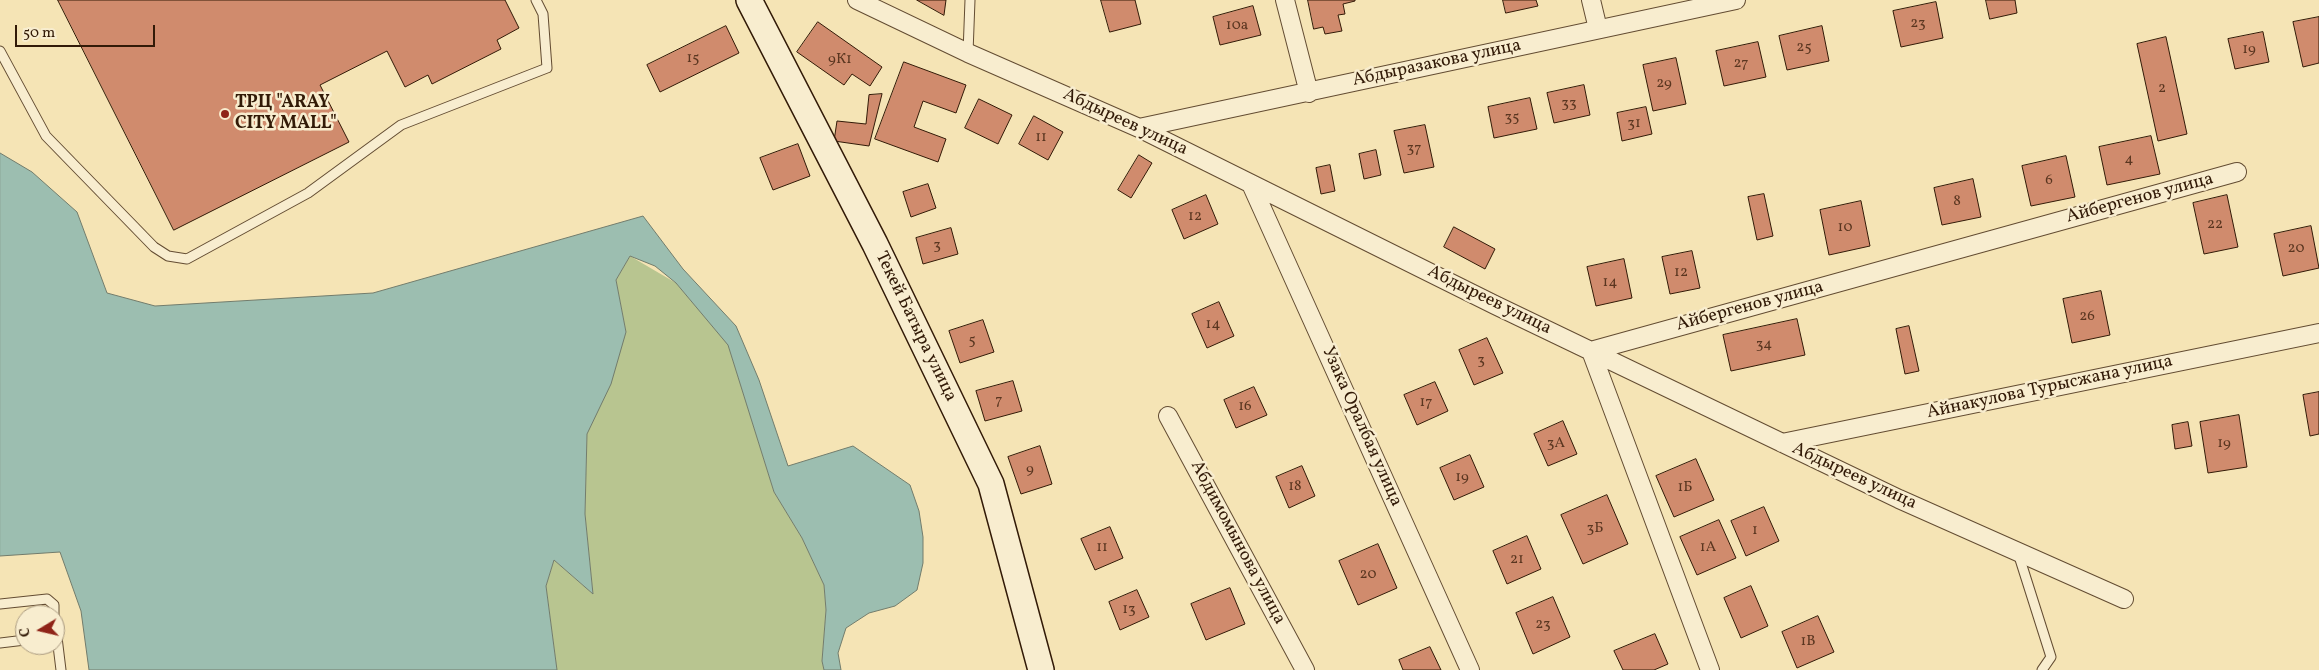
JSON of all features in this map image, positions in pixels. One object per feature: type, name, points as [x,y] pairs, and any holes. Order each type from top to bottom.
[{"type":"street","name":"Текей Батыра улица","points":[[749,0],[875,244],[991,484],[1041,670]]},
{"type":"street","name":"Абдыреев улица","points":[[857,0],[968,53],[1138,128],[1591,351],[1899,499],[2124,598]]},
{"type":"street","points":[[1285,0],[1309,93]]},
{"type":"street","points":[[1591,0],[1598,29]]},
{"type":"street","name":"Абдыразакова улица","points":[[1138,128],[1309,93],[1736,0]]},
{"type":"street","name":"Айбергенов улица","points":[[1591,351],[2237,172]]},
{"type":"street","name":"Узака Оралбая улица","points":[[1252,184],[1470,670]]},
{"type":"street","name":"Айнакулова Турысжана улица","points":[[1782,443],[2319,333]]},
{"type":"street","points":[[1591,351],[1710,670]]},
{"type":"street","name":"Абдимомынова улица","points":[[1168,416],[1305,670]]},
{"type":"lane","points":[[0,51],[46,136],[154,247],[168,256],[187,259],[308,193],[401,125],[547,68],[543,14],[536,0]]},
{"type":"lane","points":[[968,53],[970,0]]},
{"type":"lane","points":[[2018,551],[2051,657],[2042,670]]},
{"type":"lane","points":[[0,604],[47,599],[54,605]]},
{"type":"lane","points":[[0,643],[15,641]]},
{"type":"lane","points":[[59,655],[61,670]]},
{"type":"green space","points":[[630,256],[676,283],[728,344],[774,492],[802,538],[824,585],[826,610],[822,661],[824,670],[557,670],[546,586],[554,560],[593,594],[585,514],[587,434],[626,332],[616,280]]},
{"type":"shaded area","points":[[0,153],[32,172],[77,212],[107,293],[155,306],[373,293],[643,216],[683,269],[736,326],[759,380],[788,466],[853,446],[910,485],[919,511],[923,537],[923,563],[917,590],[895,606],[869,613],[846,628],[838,653],[841,670],[824,670],[822,661],[826,610],[824,585],[802,538],[774,492],[728,345],[676,283],[655,266],[630,256],[616,280],[626,332],[611,384],[587,434],[585,514],[593,594],[554,560],[546,586],[557,670],[89,670],[81,611],[60,552],[0,556]]},
{"type":"building","name":"ТРЦ \"ARAY CITY MALL\"","points":[[58,0],[505,0],[519,28],[497,40],[501,49],[432,84],[428,75],[405,87],[387,51],[320,85],[349,142],[174,230]]},
{"type":"building","points":[[917,0],[946,0],[944,15]]},
{"type":"building","points":[[1101,0],[1135,0],[1141,24],[1110,32]]},
{"type":"building","points":[[1308,0],[1355,1],[1343,4],[1345,14],[1338,15],[1342,31],[1325,34],[1323,27],[1314,29]]},
{"type":"building","points":[[1503,0],[1536,0],[1538,6],[1506,13]]},
{"type":"building","points":[[1986,0],[2015,0],[2017,13],[1990,19]]},
{"type":"building","points":[[1936,2],[1943,38],[1901,47],[1893,11]]},
{"type":"building","points":[[1253,6],[1261,35],[1220,45],[1213,17]]},
{"type":"building","points":[[2319,17],[2319,63],[2303,67],[2293,22]]},
{"type":"building","points":[[818,22],[882,67],[870,86],[852,74],[844,85],[797,52]]},
{"type":"building","points":[[726,26],[739,53],[660,92],[647,65]]},
{"type":"building","points":[[1822,26],[1829,61],[1787,70],[1779,36]]},
{"type":"building","points":[[2263,32],[2269,62],[2235,69],[2228,39]]},
{"type":"building","points":[[2166,37],[2187,134],[2158,141],[2137,44]]},
{"type":"building","points":[[1758,42],[1766,77],[1724,86],[1716,51]]},
{"type":"building","points":[[1676,58],[1686,104],[1653,111],[1643,65]]},
{"type":"building","points":[[904,62],[966,85],[956,113],[923,101],[914,127],[946,139],[938,162],[875,139]]},
{"type":"building","points":[[1584,85],[1590,115],[1554,123],[1547,93]]},
{"type":"building","points":[[882,94],[869,146],[834,141],[837,121],[866,124],[869,95]]},
{"type":"building","points":[[1530,98],[1537,129],[1494,138],[1488,107]]},
{"type":"building","points":[[979,99],[1012,115],[998,144],[965,128]]},
{"type":"building","points":[[1646,107],[1652,134],[1622,141],[1617,113]]},
{"type":"building","points":[[1034,116],[1063,132],[1048,160],[1019,144]]},
{"type":"building","points":[[1425,125],[1434,167],[1404,173],[1394,131]]},
{"type":"building","points":[[2151,136],[2160,174],[2107,185],[2099,147]]},
{"type":"building","points":[[798,144],[810,176],[773,190],[760,158]]},
{"type":"building","points":[[1376,150],[1381,175],[1364,179],[1359,154]]},
{"type":"building","points":[[1139,155],[1152,163],[1131,198],[1118,190]]},
{"type":"building","points":[[2066,156],[2075,197],[2031,206],[2022,166]]},
{"type":"building","points":[[1330,165],[1335,191],[1321,194],[1316,168]]},
{"type":"building","points":[[1973,179],[1981,217],[1942,225],[1934,188]]},
{"type":"building","points":[[928,184],[936,208],[911,217],[903,192]]},
{"type":"building","points":[[1764,194],[1773,236],[1757,240],[1748,197]]},
{"type":"building","points":[[1206,195],[1218,224],[1184,239],[1172,210]]},
{"type":"building","points":[[2227,195],[2238,247],[2204,254],[2193,203]]},
{"type":"building","points":[[1861,201],[1870,246],[1829,255],[1820,210]]},
{"type":"building","points":[[2311,226],[2319,268],[2283,276],[2274,234]]},
{"type":"building","points":[[1454,227],[1495,249],[1485,269],[1444,247]]},
{"type":"building","points":[[951,228],[958,254],[923,264],[916,238]]},
{"type":"building","points":[[1692,251],[1700,288],[1670,294],[1662,257]]},
{"type":"building","points":[[1624,259],[1632,298],[1596,306],[1587,267]]},
{"type":"building","points":[[2101,291],[2110,335],[2072,343],[2063,299]]},
{"type":"building","points":[[1219,302],[1234,336],[1207,348],[1192,314]]},
{"type":"building","points":[[1797,319],[1805,355],[1731,371],[1723,335]]},
{"type":"building","points":[[983,320],[994,352],[960,363],[949,331]]},
{"type":"building","points":[[1909,326],[1919,371],[1905,374],[1896,329]]},
{"type":"building","points":[[1487,338],[1503,373],[1474,385],[1459,350]]},
{"type":"building","points":[[1013,381],[1022,411],[985,421],[976,391]]},
{"type":"building","points":[[1435,382],[1448,411],[1417,425],[1404,395]]},
{"type":"building","points":[[1254,387],[1267,415],[1236,428],[1224,400]]},
{"type":"building","points":[[2319,392],[2319,434],[2310,436],[2303,395]]},
{"type":"building","points":[[2239,415],[2247,467],[2208,473],[2200,422]]},
{"type":"building","points":[[1563,421],[1577,454],[1548,466],[1534,434]]},
{"type":"building","points":[[2188,422],[2192,446],[2175,449],[2172,425]]},
{"type":"building","points":[[1040,446],[1052,484],[1021,494],[1008,457]]},
{"type":"building","points":[[1470,455],[1484,487],[1454,500],[1440,468]]},
{"type":"building","points":[[1696,459],[1714,500],[1674,517],[1656,476]]},
{"type":"building","points":[[1302,466],[1315,496],[1289,508],[1276,477]]},
{"type":"building","points":[[1607,495],[1628,544],[1583,564],[1561,515]]},
{"type":"building","points":[[1764,507],[1779,541],[1746,556],[1731,521]]},
{"type":"building","points":[[1719,520],[1736,558],[1697,575],[1680,537]]},
{"type":"building","points":[[1110,527],[1123,558],[1095,570],[1081,539]]},
{"type":"building","points":[[1527,536],[1541,569],[1507,584],[1493,551]]},
{"type":"building","points":[[1378,544],[1397,588],[1358,605],[1339,561]]},
{"type":"building","points":[[1751,586],[1768,626],[1741,638],[1724,598]]},
{"type":"building","points":[[1230,588],[1245,624],[1206,640],[1191,604]]},
{"type":"building","points":[[1137,590],[1149,617],[1120,630],[1109,602]]},
{"type":"building","points":[[1553,597],[1570,637],[1533,654],[1516,613]]},
{"type":"building","points":[[1818,616],[1834,652],[1797,668],[1782,632]]},
{"type":"building","points":[[1655,634],[1668,664],[1654,670],[1623,670],[1614,651]]},
{"type":"building","points":[[1430,647],[1441,670],[1403,670],[1399,660]]},
{"type":"place","name":"ТРЦ \"ARAY CITY MALL\"","points":[[225,114]]}]
